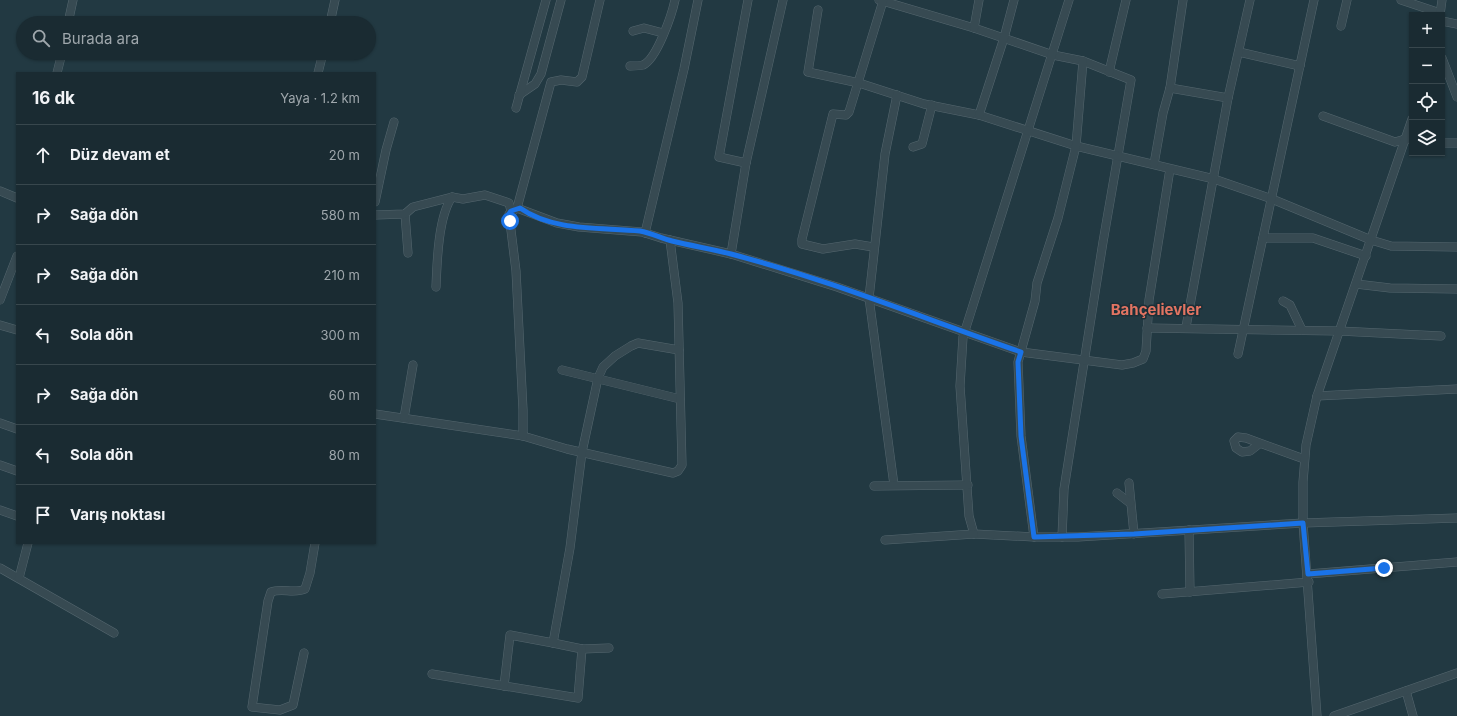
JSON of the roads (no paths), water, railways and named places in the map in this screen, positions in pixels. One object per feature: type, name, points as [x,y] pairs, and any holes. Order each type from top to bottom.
[{"type":"street","points":[[70,16],[73,0]]},
{"type":"street","points":[[332,16],[335,0]]},
{"type":"street","points":[[516,108],[546,0]]},
{"type":"street","points":[[519,95],[535,84],[541,74],[561,0]]},
{"type":"street","points":[[523,436],[516,271],[509,214],[514,209],[551,82],[561,80],[577,82],[582,77],[600,0]]},
{"type":"street","points":[[630,66],[643,65],[655,53],[675,0]]},
{"type":"street","points":[[646,233],[684,69],[698,0]]},
{"type":"street","points":[[746,163],[719,157],[748,0]]},
{"type":"street","points":[[731,254],[746,163],[783,0]]},
{"type":"street","points":[[974,28],[979,0]]},
{"type":"street","points":[[979,115],[1004,38],[1014,0]]},
{"type":"street","points":[[974,534],[970,516],[960,386],[960,362],[963,337],[1027,131],[1053,55],[1069,0]]},
{"type":"street","points":[[1109,72],[1126,0]]},
{"type":"street","points":[[1154,164],[1163,112],[1170,88],[1183,0]]},
{"type":"street","points":[[1186,327],[1228,98],[1250,0]]},
{"type":"street","points":[[1238,354],[1314,0]]},
{"type":"street","points":[[1341,26],[1347,0]]},
{"type":"street","points":[[1401,0],[1431,12]]},
{"type":"street","points":[[1442,12],[1443,0]]},
{"type":"street","points":[[873,246],[856,244],[823,249],[802,244],[802,239],[833,114],[846,115],[849,112],[859,83],[881,1],[896,2],[1053,55],[1082,61],[1132,80],[1118,155],[1064,489],[1062,537]]},
{"type":"street","points":[[818,10],[808,72],[859,83],[932,105],[979,115],[1076,146],[1214,179],[1272,199],[1371,240],[1391,246],[1457,247]]},
{"type":"street","points":[[1445,18],[1457,24]]},
{"type":"street","points":[[633,31],[644,28],[663,33]]},
{"type":"street","points":[[1239,52],[1300,66]]},
{"type":"street","points":[[57,72],[60,60]]},
{"type":"street","points":[[318,72],[321,60]]},
{"type":"street","points":[[1034,537],[1020,429],[1018,362],[1035,301],[1037,283],[1058,218],[1076,146],[1082,61]]},
{"type":"street","points":[[1445,66],[1457,97]]},
{"type":"street","points":[[1170,88],[1228,98]]},
{"type":"street","points":[[894,485],[869,298],[873,246],[885,154],[897,94]]},
{"type":"street","points":[[913,147],[922,144],[932,105]]},
{"type":"street","points":[[1323,116],[1395,142],[1409,139]]},
{"type":"street","points":[[376,197],[386,150],[394,122]]},
{"type":"street","points":[[1317,716],[1309,582],[1303,523],[1304,459],[1306,445],[1317,396],[1371,240],[1409,139]]},
{"type":"street","points":[[1445,143],[1457,143]]},
{"type":"street","points":[[376,215],[405,214],[413,207],[452,197],[462,199],[485,195],[492,196],[509,203],[514,209],[544,219],[579,227],[646,233],[731,254],[869,298],[1021,352],[1122,365],[1133,364],[1143,359],[1147,342],[1149,300],[1170,169]]},
{"type":"street","points":[[0,191],[16,198]]},
{"type":"street","points":[[436,287],[437,255],[446,205],[452,197]]},
{"type":"street","points":[[405,214],[408,253]]},
{"type":"street","points":[[1263,238],[1313,238],[1366,256]]},
{"type":"street","points":[[376,414],[523,436],[582,452],[672,473],[678,471],[682,465],[678,303],[670,240]]},
{"type":"street","points":[[0,300],[16,259]]},
{"type":"street","points":[[1356,284],[1390,288],[1457,289]]},
{"type":"street","points":[[1283,301],[1290,305],[1302,330]]},
{"type":"street","points":[[0,325],[16,330]]},
{"type":"street","points":[[1147,328],[1244,328],[1441,336]]},
{"type":"street","points":[[553,643],[569,555],[582,452],[598,380],[603,367],[615,356],[638,343],[679,350]]},
{"type":"street","points":[[404,418],[413,365]]},
{"type":"street","points":[[562,370],[680,399]]},
{"type":"street","points":[[1317,396],[1457,389]]},
{"type":"street","points":[[0,423],[16,429]]},
{"type":"street","points":[[1259,444],[1270,446],[1304,459]]},
{"type":"street","points":[[0,465],[16,471]]},
{"type":"street","points":[[1129,483],[1134,534]]},
{"type":"street","points":[[874,486],[968,485]]},
{"type":"street","points":[[1117,493],[1130,503]]},
{"type":"street","points":[[0,510],[16,516]]},
{"type":"street","points":[[885,540],[974,534],[1062,537],[1303,523],[1457,518]]},
{"type":"street","points":[[1189,530],[1190,592]]},
{"type":"street","points":[[19,578],[28,544]]},
{"type":"street","points":[[304,653],[293,705],[280,710],[252,707],[268,601],[271,592],[278,589],[301,591],[305,589],[310,573],[315,544]]},
{"type":"street","points":[[1308,574],[1457,562]]},
{"type":"street","points":[[0,568],[114,633]]},
{"type":"street","points":[[1162,594],[1309,582]]},
{"type":"street","points":[[504,686],[510,635],[582,648],[609,648]]},
{"type":"street","points":[[432,674],[578,698],[582,648]]},
{"type":"street","points":[[1334,716],[1457,674]]},
{"type":"street","points":[[1406,691],[1412,716]]},
{"type":"district","name":"Bahçelievler","points":[[1156,310]]}]
